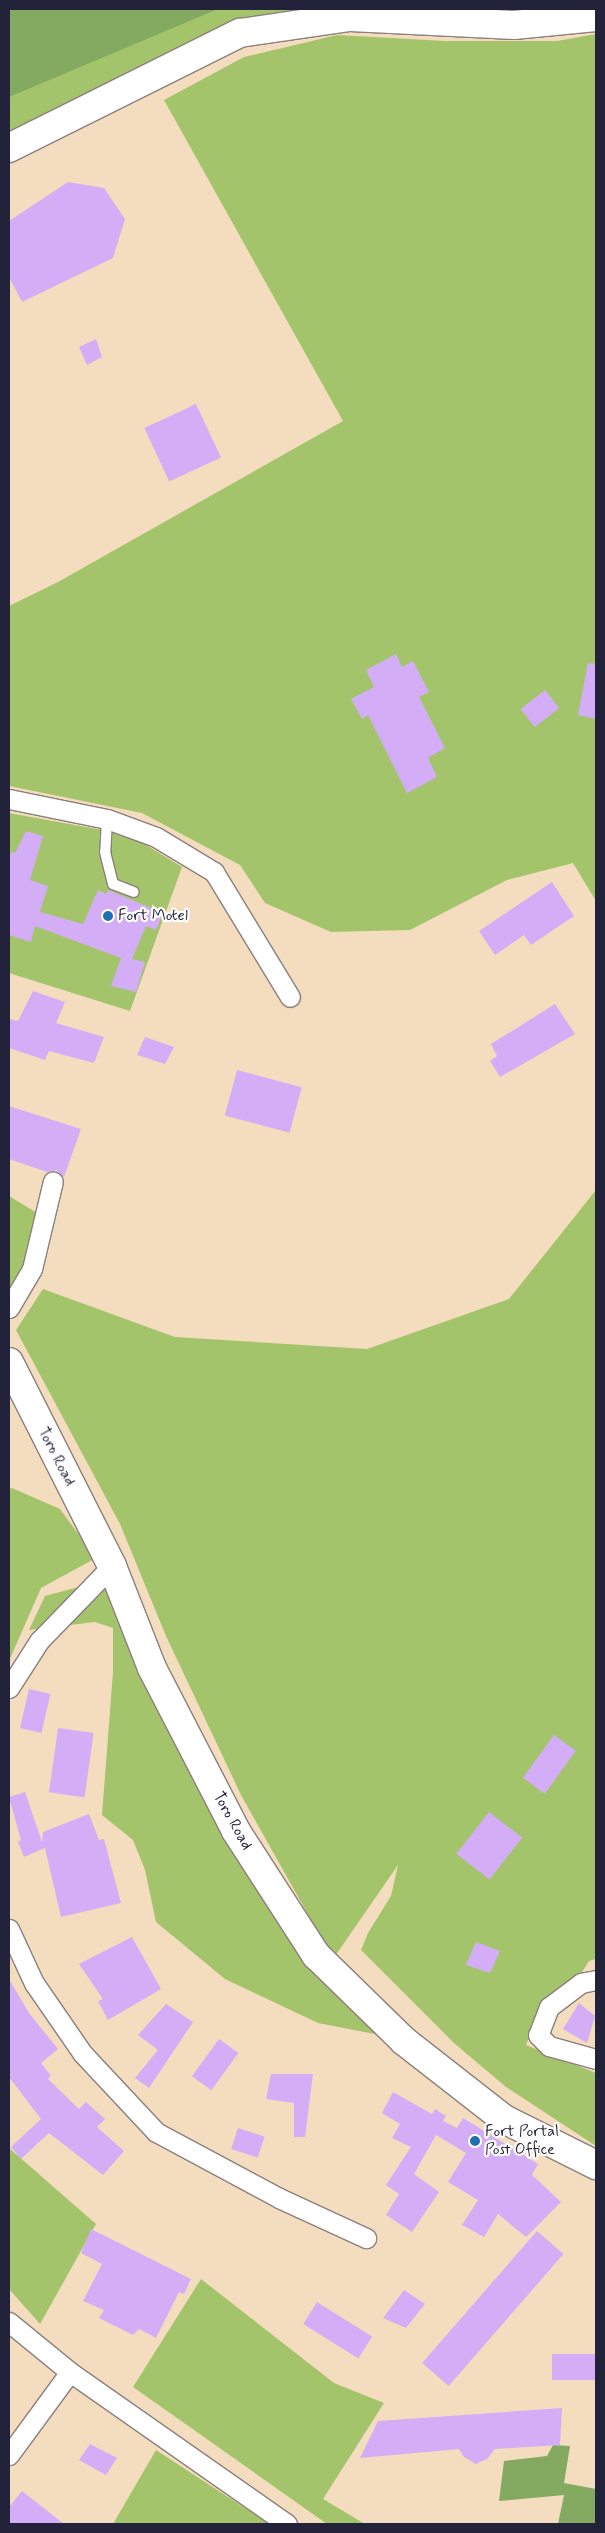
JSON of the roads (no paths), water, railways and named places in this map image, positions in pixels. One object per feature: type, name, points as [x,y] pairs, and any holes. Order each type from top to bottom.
[{"type":"main road","points":[[9,148],[240,34],[350,17],[514,25],[596,17]]},
{"type":"main road","name":"Toro Road","points":[[9,1362],[112,1566],[152,1668],[236,1831],[316,1955],[404,2041],[504,2119],[596,2165]]},
{"type":"street","points":[[9,799],[107,819],[156,837],[214,872],[290,997]]},
{"type":"street","points":[[9,1308],[32,1269],[53,1181]]},
{"type":"street","points":[[9,1688],[39,1641],[112,1566]]},
{"type":"street","points":[[9,1929],[34,1983],[71,2038],[119,2095],[156,2132],[279,2198],[366,2238]]},
{"type":"street","points":[[596,1980],[581,1983],[549,2007],[538,2035],[549,2046],[596,2059]]},
{"type":"street","points":[[9,2322],[70,2372],[288,2524]]},
{"type":"street","points":[[9,2455],[70,2372]]},
{"type":"lane","points":[[107,819],[105,852],[113,884],[134,892]]},
{"type":"place","name":"Fort Motel","points":[[108,916]]},
{"type":"place","name":"Fort Portal Post Office","points":[[475,2141]]}]
